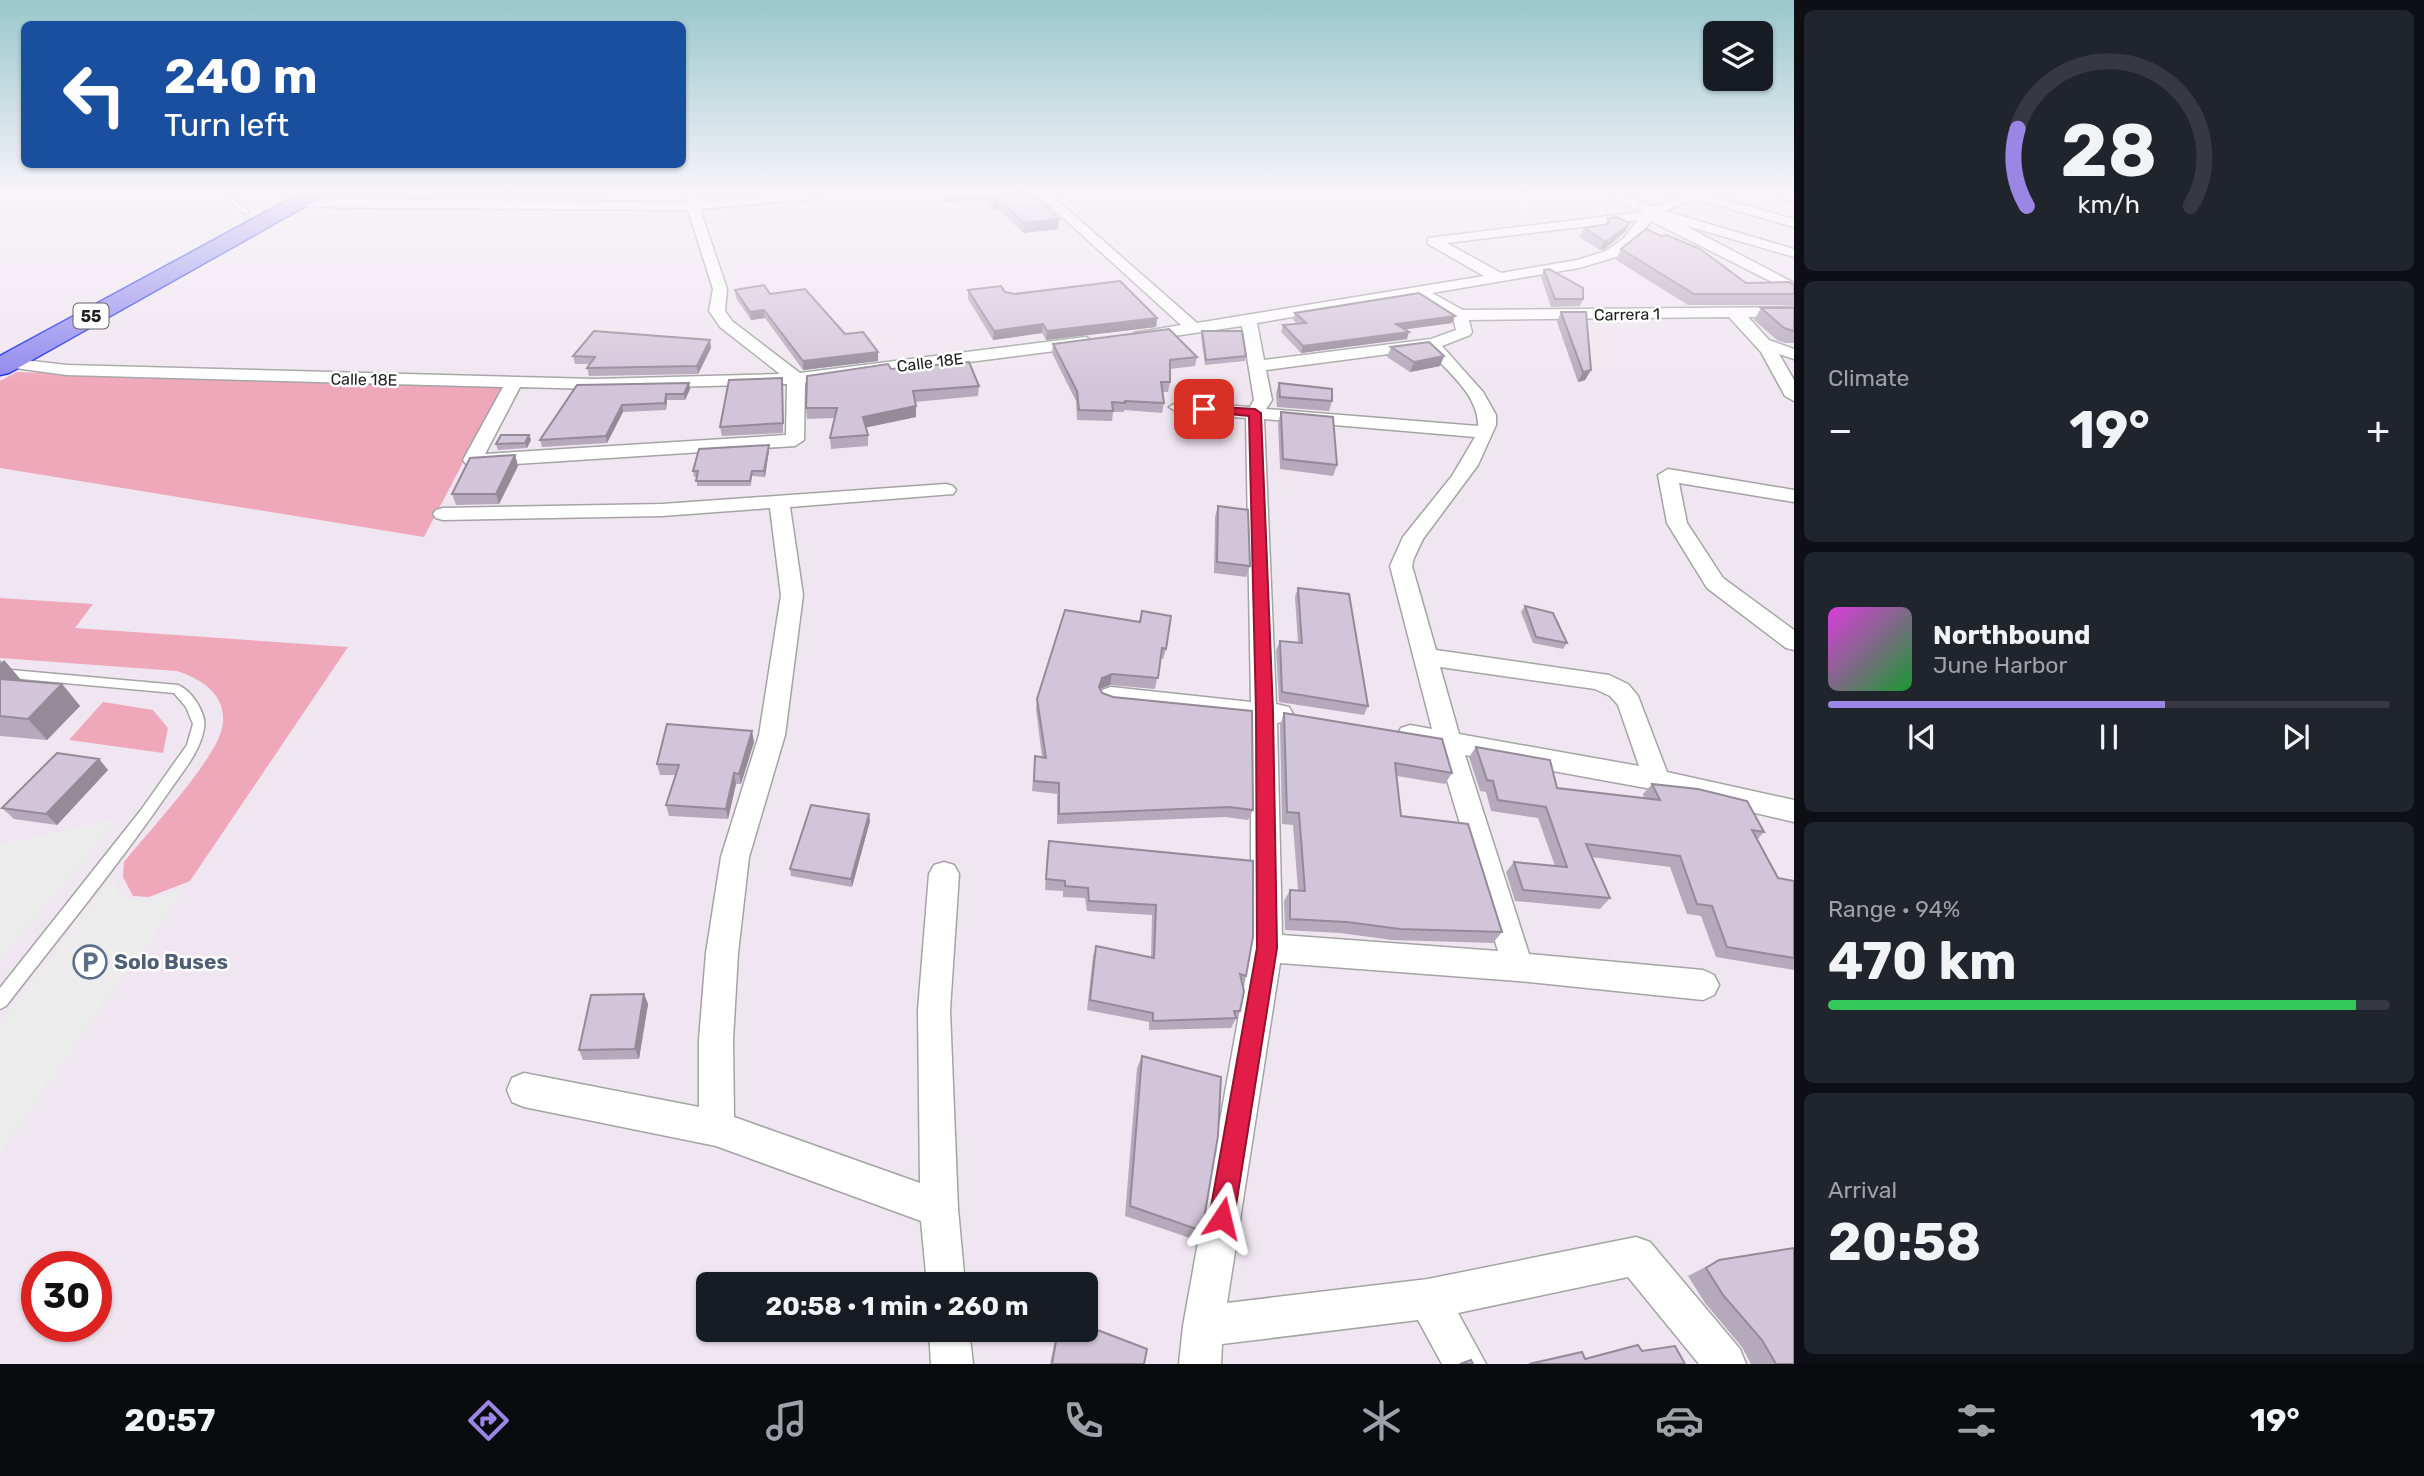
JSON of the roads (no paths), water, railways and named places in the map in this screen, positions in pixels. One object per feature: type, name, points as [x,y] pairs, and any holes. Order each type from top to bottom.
[{"type":"highway","name":"55","points":[[2,358],[170,258]]},
{"type":"highway","name":"55","points":[[2,358],[186,258]]},
{"type":"street","points":[[514,382],[473,460],[795,440],[796,379],[726,324],[717,311],[720,289],[710,258]]},
{"type":"street","points":[[1115,258],[1195,329]]},
{"type":"street","points":[[1463,258],[1499,278]]},
{"type":"street","points":[[1126,337],[1249,320],[1579,264],[1599,258]]},
{"type":"street","points":[[1735,258],[1794,289]]},
{"type":"street","points":[[1113,284],[1140,280]]},
{"type":"street","points":[[1257,366],[1431,344],[1454,338],[1464,332],[1460,315],[1417,291]]},
{"type":"street","name":"Carrera 1","points":[[1460,315],[1794,312]]},
{"type":"street","points":[[1732,313],[1746,323],[1763,344],[1794,396]]},
{"type":"street","points":[[1200,1364],[1203,1326],[1267,948],[1264,711],[1255,413],[1263,400],[1249,320]]},
{"type":"street","name":"Calle 18E","points":[[2,358],[80,370],[595,384],[796,379],[1099,341]]},
{"type":"street","points":[[1431,344],[1478,396],[1488,418],[1486,432],[1445,499],[1405,547],[1401,566],[1448,741],[1518,967]]},
{"type":"street","points":[[1763,344],[1794,354]]},
{"type":"street","points":[[1178,407],[1486,432]]},
{"type":"street","points":[[1794,496],[1668,475],[1677,523],[1715,583],[1794,642]]},
{"type":"street","points":[[443,514],[662,510],[780,504],[946,490]]},
{"type":"street","points":[[716,1128],[716,1040],[722,953],[735,857],[772,736],[792,595],[780,504]]},
{"type":"street","points":[[1424,657],[1600,681],[1619,690],[1629,702],[1657,780]]},
{"type":"street","points":[[1111,696],[1264,711],[1304,718]]},
{"type":"street","points":[[1382,730],[1657,780],[1794,811]]},
{"type":"street","points":[[944,874],[933,1010],[939,1209],[945,1272]]},
{"type":"street","points":[[1267,948],[1518,967],[1703,985]]},
{"type":"street","points":[[524,1090],[716,1128],[939,1209]]},
{"type":"street","points":[[1203,1326],[1428,1299],[1636,1256],[1725,1364]]},
{"type":"street","points":[[1428,1299],[1465,1364]]},
{"type":"street","points":[[951,1342],[952,1364]]},
{"type":"lane","points":[[0,673],[178,689],[192,705],[199,724],[194,746],[146,814],[0,1001]]},
{"type":"place","name":"Solo Buses","points":[[90,962]]}]
